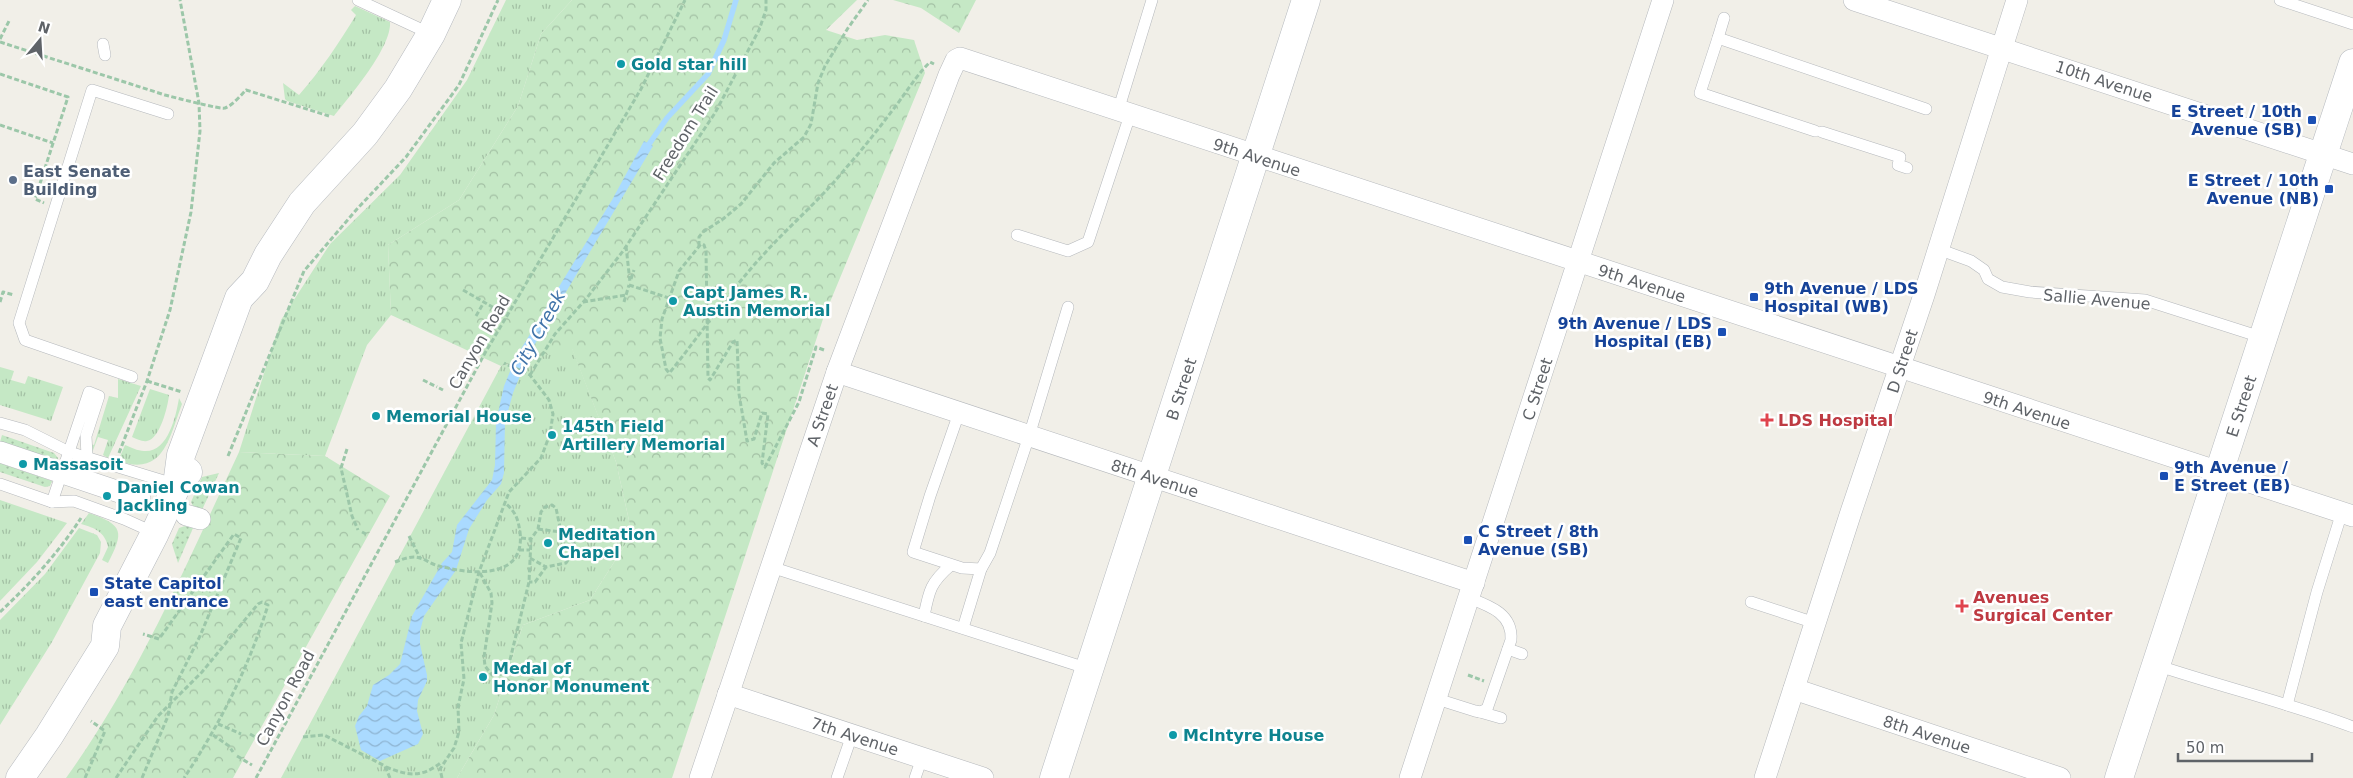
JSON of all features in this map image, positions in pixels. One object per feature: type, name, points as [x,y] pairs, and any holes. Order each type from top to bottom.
[{"type":"street","name":"B Street","points":[[1054,778],[1306,0]]},
{"type":"street","name":"C Street","points":[[1410,778],[1663,0]]},
{"type":"street","name":"10th Avenue","points":[[1854,0],[2353,164]]},
{"type":"street","name":"D Street","points":[[1765,778],[1938,249],[2017,0]]},
{"type":"street","points":[[177,485],[181,455],[239,298],[255,282],[268,254],[297,210],[382,112],[431,34],[444,1]]},
{"type":"street","name":"9th Avenue","points":[[960,58],[2348,514]]},
{"type":"street","name":"A Street","points":[[700,778],[837,372],[949,75],[956,60],[960,58]]},
{"type":"street","name":"E Street","points":[[2118,778],[2353,63]]},
{"type":"street","points":[[20,778],[105,646],[107,626],[155,533],[177,485],[197,461],[256,303],[255,282]]},
{"type":"street","name":"8th Avenue","points":[[837,372],[1153,477],[1471,591]]},
{"type":"street","points":[[0,452],[140,499]]},
{"type":"street","points":[[2,778],[5,770],[89,639],[107,626]]},
{"type":"street","name":"8th Avenue","points":[[1794,689],[2060,778]]},
{"type":"street","name":"7th Avenue","points":[[728,694],[983,778]]},
{"type":"lane","points":[[358,0],[431,34]]},
{"type":"lane","points":[[1017,235],[1068,251],[1088,242],[1124,113],[1152,0]]},
{"type":"lane","points":[[2280,0],[2353,24]]},
{"type":"lane","points":[[1724,18],[1700,93],[1900,157],[1898,165],[1907,168]]},
{"type":"lane","points":[[1718,38],[1926,109]]},
{"type":"lane","points":[[103,44],[105,55]]},
{"type":"lane","points":[[132,377],[25,340],[19,323],[92,90],[168,114]]},
{"type":"lane","name":"Sallie Avenue","points":[[1938,249],[1971,261],[1984,270],[1988,279],[2002,287],[2030,292],[2145,300],[2264,338]]},
{"type":"lane","points":[[963,628],[981,569],[990,553],[1029,436],[1068,307]]},
{"type":"lane","points":[[52,502],[89,392],[99,396],[86,436],[87,456]]},
{"type":"lane","points":[[960,413],[913,552],[962,568],[981,569]]},
{"type":"lane","points":[[0,423],[25,430],[69,452],[177,485]]},
{"type":"lane","points":[[0,484],[52,502],[74,501],[124,519],[155,533]]},
{"type":"lane","points":[[2287,705],[2317,592],[2348,514]]},
{"type":"lane","points":[[924,616],[927,599],[936,578],[951,565]]},
{"type":"lane","points":[[771,567],[1089,669]]},
{"type":"lane","points":[[1471,591],[1508,621],[1512,630],[1508,649],[1489,704],[1487,709],[1480,712]]},
{"type":"lane","points":[[1752,602],[1815,622]]},
{"type":"lane","points":[[1508,649],[1522,654]]},
{"type":"lane","points":[[2156,665],[2302,708],[2353,727]]},
{"type":"lane","points":[[1436,699],[1501,718]]},
{"type":"lane","points":[[837,778],[852,735]]},
{"type":"lane","points":[[915,778],[922,758]]},
{"type":"path","points":[[116,460],[125,442],[147,381],[170,310],[191,212],[200,131],[199,103],[180,0]]},
{"type":"path","points":[[228,456],[304,271],[357,209],[406,157],[459,85],[498,0]]},
{"type":"path","name":"Canyon Road","points":[[256,778],[485,354],[637,96],[685,0]]},
{"type":"path","name":"Freedom Trail","points":[[530,375],[555,334],[583,302],[626,246],[715,113],[759,30],[766,10],[766,0]]},
{"type":"path","points":[[868,0],[825,66],[818,83],[811,124],[804,137],[774,163],[741,204],[703,232],[699,237],[699,246],[679,271],[662,319],[660,338],[668,372],[671,371],[764,254],[829,188],[864,148],[897,105],[914,78],[930,62],[939,66]]},
{"type":"path","points":[[10,19],[4,28],[0,40],[165,95],[223,110],[246,90],[329,116]]},
{"type":"path","points":[[0,74],[68,96],[35,199],[49,204]]},
{"type":"path","points":[[0,125],[53,143]]},
{"type":"path","points":[[699,246],[704,245],[706,251],[708,378],[709,380],[734,340],[738,341],[739,394],[747,440],[754,439],[762,413],[768,414],[763,466],[768,465],[800,402],[816,347],[824,350]]},
{"type":"path","points":[[626,246],[630,283]]},
{"type":"path","points":[[624,302],[634,270]]},
{"type":"path","points":[[630,283],[669,298]]},
{"type":"path","points":[[463,290],[496,309]]},
{"type":"path","points":[[0,302],[3,292],[17,296]]},
{"type":"path","points":[[583,302],[626,295]]},
{"type":"path","points":[[476,316],[484,302]]},
{"type":"path","points":[[303,737],[324,735],[385,766],[403,774],[416,776],[432,770],[454,748],[459,732],[458,707],[464,679],[461,643],[479,572],[509,492],[541,458],[550,434],[553,414],[549,400],[530,375],[504,363]]},
{"type":"path","points":[[132,377],[203,398]]},
{"type":"path","points":[[423,380],[439,388]]},
{"type":"path","points":[[805,384],[812,386]]},
{"type":"path","points":[[347,448],[341,468],[352,516],[362,532]]},
{"type":"path","points":[[395,562],[412,557],[420,558],[441,567],[479,572],[495,572],[507,566],[519,550],[521,538],[518,516],[505,503]]},
{"type":"path","points":[[479,572],[491,593],[492,602],[484,657],[485,666],[492,675],[503,674],[508,668],[529,582],[531,539],[538,529],[541,512],[545,507],[552,505],[556,508],[561,532]]},
{"type":"path","points":[[0,612],[15,598],[66,540],[84,513]]},
{"type":"path","points":[[530,558],[546,567],[566,563],[572,557],[575,550],[574,543],[561,532],[538,529]]},
{"type":"path","points":[[142,778],[168,716],[172,692],[200,636],[241,538],[234,534],[159,640],[143,634]]},
{"type":"path","points":[[409,536],[413,548],[420,558]]},
{"type":"path","points":[[521,538],[531,539]]},
{"type":"path","points":[[519,550],[530,550]]},
{"type":"path","points":[[529,582],[535,582],[546,567]]},
{"type":"path","points":[[116,778],[158,716],[181,695],[258,604],[262,602],[268,605],[255,646],[213,735],[184,778]]},
{"type":"path","points":[[1468,675],[1481,680]]},
{"type":"path","points":[[85,778],[106,730],[92,721]]},
{"type":"path","points":[[218,724],[241,734]]},
{"type":"path","points":[[250,734],[264,742]]},
{"type":"path","points":[[213,735],[229,746],[232,752]]},
{"type":"path","points":[[237,756],[252,765]]},
{"type":"path","points":[[442,778],[440,769],[444,760]]},
{"type":"path","points":[[385,766],[390,778]]},
{"type":"green space","points":[[506,0],[572,0],[541,34],[518,106],[459,200],[388,245],[391,315],[367,345],[325,456],[239,452],[281,320],[330,244],[400,175],[467,80]]},
{"type":"green space","points":[[572,0],[857,0],[826,30],[857,40],[885,35],[914,40],[925,73],[823,319],[672,778],[457,778],[494,715],[523,625],[590,600],[632,534],[616,462],[572,349],[501,366],[391,315],[388,245],[459,200],[518,106],[541,34]]},
{"type":"green space","points":[[893,0],[976,0],[959,33],[921,8]]},
{"type":"green space","points":[[355,6],[390,22],[389,32],[384,44],[369,71],[334,116],[287,101],[285,99],[283,83],[299,95],[322,66],[350,25],[356,15],[351,10]]},
{"type":"green space","points":[[572,348],[616,462],[632,534],[590,600],[523,625],[494,715],[457,778],[281,778],[501,366]]},
{"type":"green space","points":[[0,367],[14,371],[11,380],[25,384],[28,376],[63,387],[51,421],[0,405]]},
{"type":"green space","points":[[118,379],[141,386],[108,458],[103,455],[108,440],[98,437],[92,453],[87,443],[94,445],[109,396],[118,398]]},
{"type":"green space","points":[[150,389],[169,395],[165,414],[156,435],[152,439],[143,441],[132,437]]},
{"type":"green space","points":[[179,398],[182,404],[173,429],[162,451],[155,459],[146,464],[133,465],[118,461],[125,445],[137,450],[152,450],[165,440],[176,414]]},
{"type":"green space","points":[[2,435],[54,453],[58,458],[58,462],[0,442]]},
{"type":"green space","points":[[239,452],[325,456],[390,496],[233,778],[66,778],[92,740],[139,660]]},
{"type":"green space","points":[[0,463],[52,481],[50,486],[45,487],[0,472]]},
{"type":"green space","points":[[219,473],[202,510],[194,508],[191,502],[202,477]]},
{"type":"green space","points":[[0,500],[67,523],[37,562],[0,601]]},
{"type":"green space","points":[[89,513],[101,517],[115,526],[118,531],[117,544],[108,563],[102,560],[108,547],[102,534],[95,529],[81,524]]},
{"type":"green space","points":[[185,526],[193,528],[178,563],[172,544],[179,528]]},
{"type":"green space","points":[[79,528],[97,535],[101,542],[100,553],[52,642],[0,725],[0,620],[45,574]]},
{"type":"water","points":[[644,141],[653,146],[529,354],[513,393],[505,422],[504,473],[501,484],[487,500],[469,529],[456,570],[424,616],[420,631],[420,644],[427,681],[418,700],[417,711],[423,734],[418,744],[380,761],[361,750],[355,726],[359,716],[367,706],[373,685],[389,675],[400,664],[412,616],[442,563],[452,552],[457,525],[492,480],[495,465],[496,422],[504,386],[516,357],[612,200]]},
{"type":"waterway","name":"City Creek","points":[[645,150],[667,118],[708,74],[724,40],[736,0]]},
{"type":"place","name":"Gold star hill","points":[[621,64]]},
{"type":"place","name":"E Street / 10th Avenue (SB)","points":[[2312,120]]},
{"type":"place","name":"East Senate Building","points":[[13,180]]},
{"type":"place","name":"E Street / 10th Avenue (NB)","points":[[2329,189]]},
{"type":"place","name":"9th Avenue / LDS Hospital (WB)","points":[[1754,297]]},
{"type":"place","name":"Capt James R. Austin Memorial","points":[[673,301]]},
{"type":"place","name":"9th Avenue / LDS Hospital (EB)","points":[[1722,332]]},
{"type":"place","name":"Memorial House","points":[[376,416]]},
{"type":"place","name":"LDS Hospital","points":[[1767,420]]},
{"type":"place","name":"145th Field Artillery Memorial","points":[[552,435]]},
{"type":"place","name":"Massasoit","points":[[23,464]]},
{"type":"place","name":"9th Avenue / E Street (EB)","points":[[2164,476]]},
{"type":"place","name":"Daniel Cowan Jackling","points":[[107,496]]},
{"type":"place","name":"C Street / 8th Avenue (SB)","points":[[1468,540]]},
{"type":"place","name":"Meditation Chapel","points":[[548,543]]},
{"type":"place","name":"State Capitol east entrance","points":[[94,592]]},
{"type":"place","name":"Avenues Surgical Center","points":[[1962,606]]},
{"type":"place","name":"Medal of Honor Monument","points":[[483,677]]},
{"type":"place","name":"McIntyre House","points":[[1173,735]]}]
